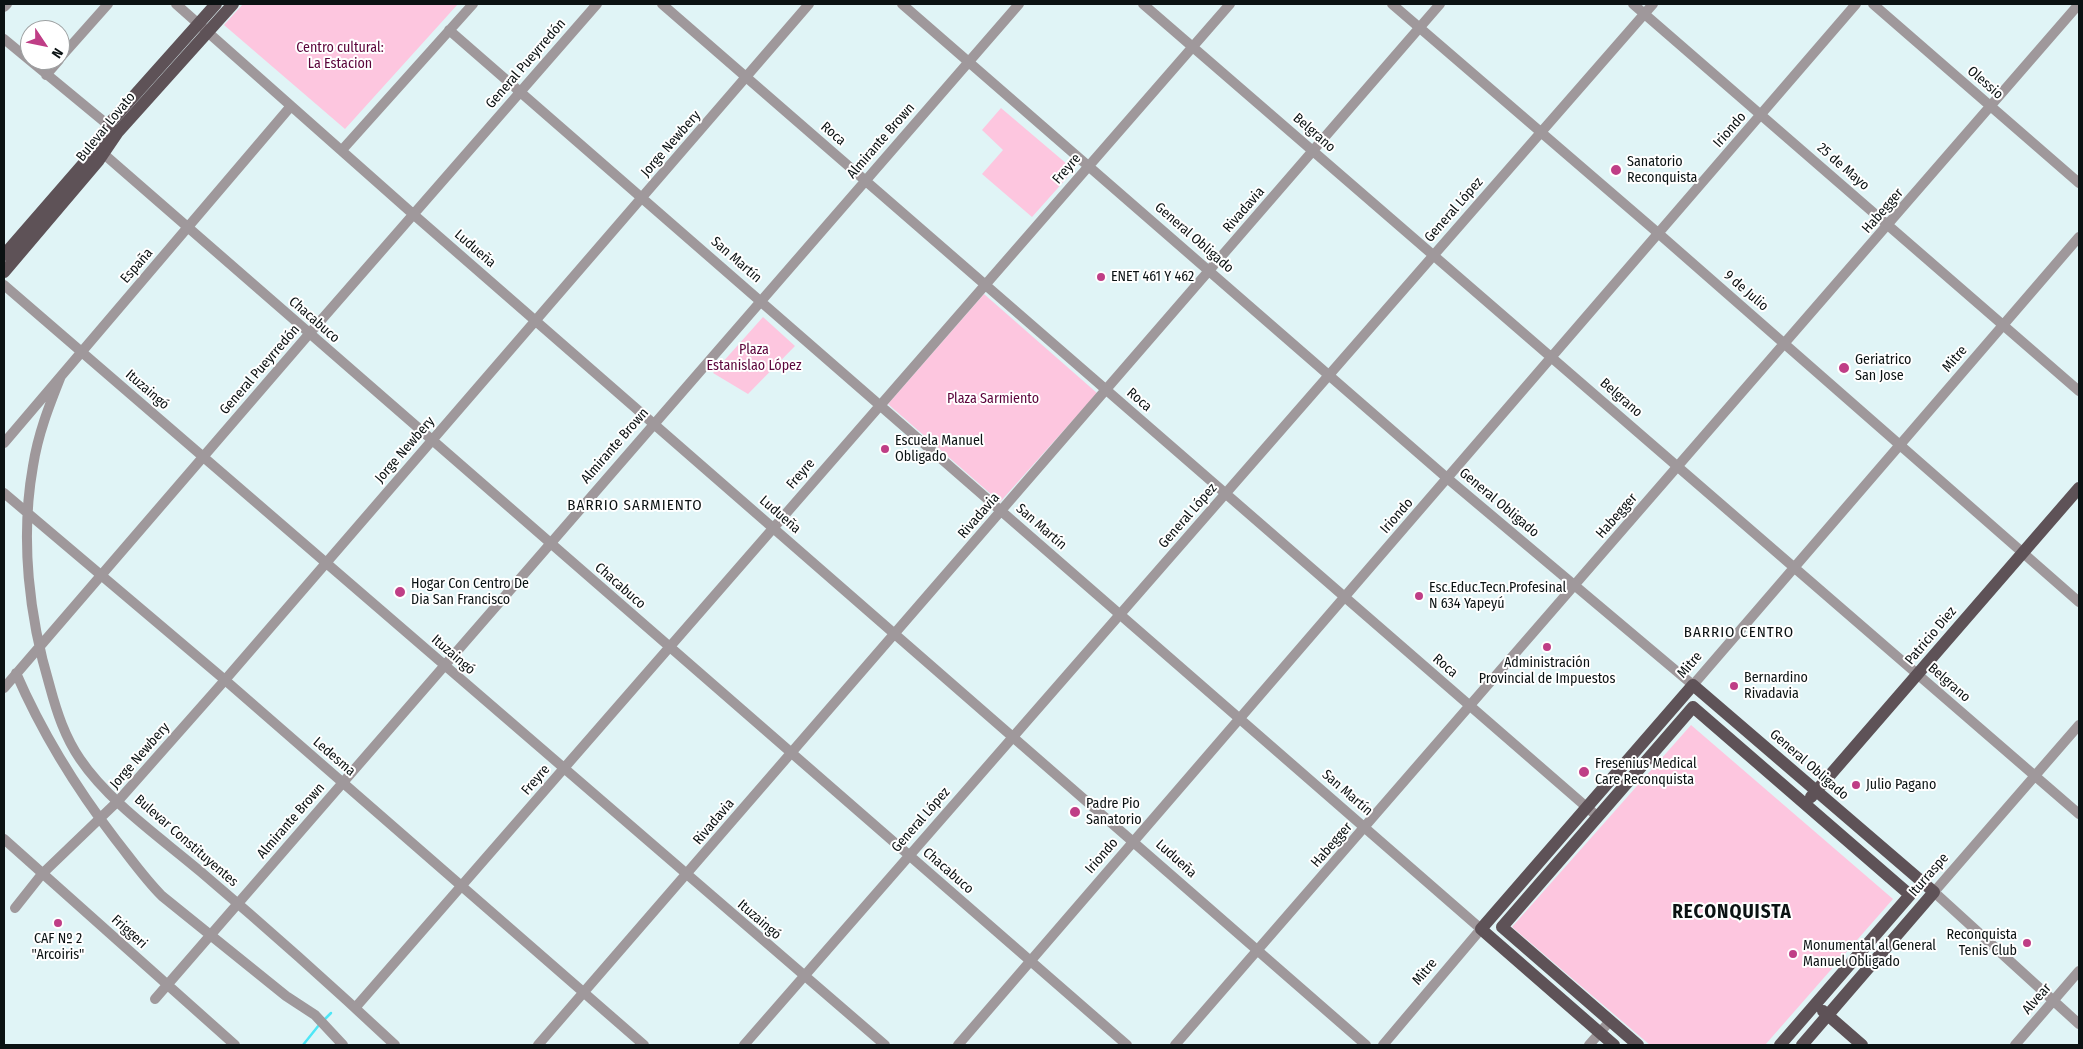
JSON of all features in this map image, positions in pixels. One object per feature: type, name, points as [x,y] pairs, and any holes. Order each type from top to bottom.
[{"type":"main road","name":"Bulevar Lovato","points":[[204,28],[216,4]]},
{"type":"main road","name":"Bulevar Lovato","points":[[4,272],[99,151],[113,128],[204,28],[233,4]]},
{"type":"main road","name":"Bulevar Lovato","points":[[4,255],[91,155],[99,151]]},
{"type":"main road","name":"Patricio Diez","points":[[1805,804],[2079,488]]},
{"type":"main road","name":"General Obligado","points":[[1693,685],[1934,892]]},
{"type":"main road","name":"Mitre","points":[[1480,929],[1693,685]]},
{"type":"main road","points":[[1638,1045],[1502,927],[1693,707],[1805,804]]},
{"type":"main road","name":"Iturraspe","points":[[1780,1045],[1910,894],[1805,804]]},
{"type":"main road","name":"Iturraspe","points":[[1802,1045],[1934,892]]},
{"type":"main road","name":"San Martín","points":[[1480,929],[1614,1045]]},
{"type":"main road","points":[[1815,1005],[1862,1045]]},
{"type":"street","points":[[4,7],[7,4]]},
{"type":"street","points":[[70,47],[108,4]]},
{"type":"street","name":"Ludueña","points":[[176,4],[535,320],[1134,840],[1366,1045]]},
{"type":"street","points":[[342,150],[472,4]]},
{"type":"street","name":"General Pueyrredón","points":[[4,688],[308,334],[597,4]]},
{"type":"street","name":"Roca","points":[[662,4],[1598,817]]},
{"type":"street","name":"Jorge Newbery","points":[[15,908],[42,874],[118,801],[225,680],[809,4]]},
{"type":"street","name":"General Obligado","points":[[902,4],[1447,478],[1693,685]]},
{"type":"street","name":"Almirante Brown","points":[[155,999],[1019,4]]},
{"type":"street","name":"Belgrano","points":[[1143,4],[2079,814]]},
{"type":"street","name":"Freyre","points":[[355,1008],[1230,4]]},
{"type":"street","name":"9 de Julio","points":[[1392,4],[1901,444],[2079,602]]},
{"type":"street","name":"Rivadavia","points":[[538,1045],[1440,4]]},
{"type":"street","name":"25 de Mayo","points":[[1633,4],[2079,391]]},
{"type":"street","name":"General López","points":[[744,1045],[1653,4]]},
{"type":"street","name":"Iriondo","points":[[958,1045],[1856,4]]},
{"type":"street","name":"Olessio","points":[[1873,4],[2079,183]]},
{"type":"street","name":"Habegger","points":[[1175,1045],[1471,707],[2079,4]]},
{"type":"street","name":"San Martín","points":[[449,30],[1480,929]]},
{"type":"street","points":[[4,39],[113,128]]},
{"type":"street","points":[[46,75],[50,70]]},
{"type":"street","name":"España","points":[[4,442],[291,106]]},
{"type":"street","name":"Chacabuco","points":[[99,151],[1127,1045]]},
{"type":"street","name":"Mitre","points":[[1693,685],[2079,237]]},
{"type":"street","name":"Ituzaingó","points":[[4,285],[885,1045]]},
{"type":"street","name":"Bulevar Constituyentes","points":[[61,376],[43,422],[36,448],[28,514],[28,559],[31,599],[39,646],[66,736],[103,788],[238,904],[395,1045]]},
{"type":"street","name":"Ledesma","points":[[4,493],[225,680],[644,1045]]},
{"type":"street","points":[[16,673],[33,712],[52,746],[99,819],[149,883],[162,896],[212,934],[286,996],[323,1022],[343,1045]]},
{"type":"street","name":"Iturraspe","points":[[1934,892],[2079,725]]},
{"type":"street","name":"Friggeri","points":[[4,839],[235,1045]]},
{"type":"street","name":"General Obligado","points":[[1934,892],[2079,1024]]},
{"type":"street","name":"Mitre","points":[[1382,1045],[1480,929]]},
{"type":"street","name":"Alvear","points":[[2015,1045],[2079,971]]},
{"type":"street","points":[[1589,1045],[1610,1021]]},
{"type":"green space","name":"Centro cultural: La Estacion","points":[[243,4],[458,4],[345,129],[224,25]]},
{"type":"green space","points":[[1001,108],[1074,170],[1032,217],[982,174],[1003,150],[982,130]]},
{"type":"green space","name":"Plaza Sarmiento","points":[[984,294],[1097,393],[1000,502],[888,404]]},
{"type":"green space","name":"Plaza Estanislao López","points":[[763,317],[795,346],[748,394],[713,373]]},
{"type":"green space","points":[[1691,725],[1893,899],[1765,1045],[1650,1045],[1512,927]]},
{"type":"waterway","points":[[323,1021],[331,1013]]},
{"type":"waterway","points":[[303,1045],[319,1025]]},
{"type":"place","name":"Sanatorio Reconquista","points":[[1616,170]]},
{"type":"place","name":"ENET 461 Y 462","points":[[1101,277]]},
{"type":"place","name":"Geriatrico San Jose","points":[[1844,368]]},
{"type":"place","name":"Escuela Manuel Obligado","points":[[885,449]]},
{"type":"place","name":"Hogar Con Centro De Dia San Francisco","points":[[400,592]]},
{"type":"place","name":"Esc.Educ.Tecn.Profesinal N 634 Yapeyú","points":[[1419,596]]},
{"type":"place","name":"Administración Provincial de Impuestos","points":[[1547,647]]},
{"type":"place","name":"Bernardino Rivadavia","points":[[1734,686]]},
{"type":"place","name":"Fresenius Medical Care Reconquista","points":[[1584,772]]},
{"type":"place","name":"Julio Pagano","points":[[1856,785]]},
{"type":"place","name":"Padre Pio Sanatorio","points":[[1075,812]]},
{"type":"place","name":"CAF Nº 2 \"Arcoiris\"","points":[[58,923]]},
{"type":"place","name":"Reconquista Tenis Club","points":[[2027,943]]},
{"type":"place","name":"Monumental al General Manuel Obligado","points":[[1793,954]]},
{"type":"district","name":"BARRIO SARMIENTO","points":[[635,506]]},
{"type":"district","name":"BARRIO CENTRO","points":[[1739,633]]},
{"type":"district","name":"RECONQUISTA","points":[[1732,913]]}]
